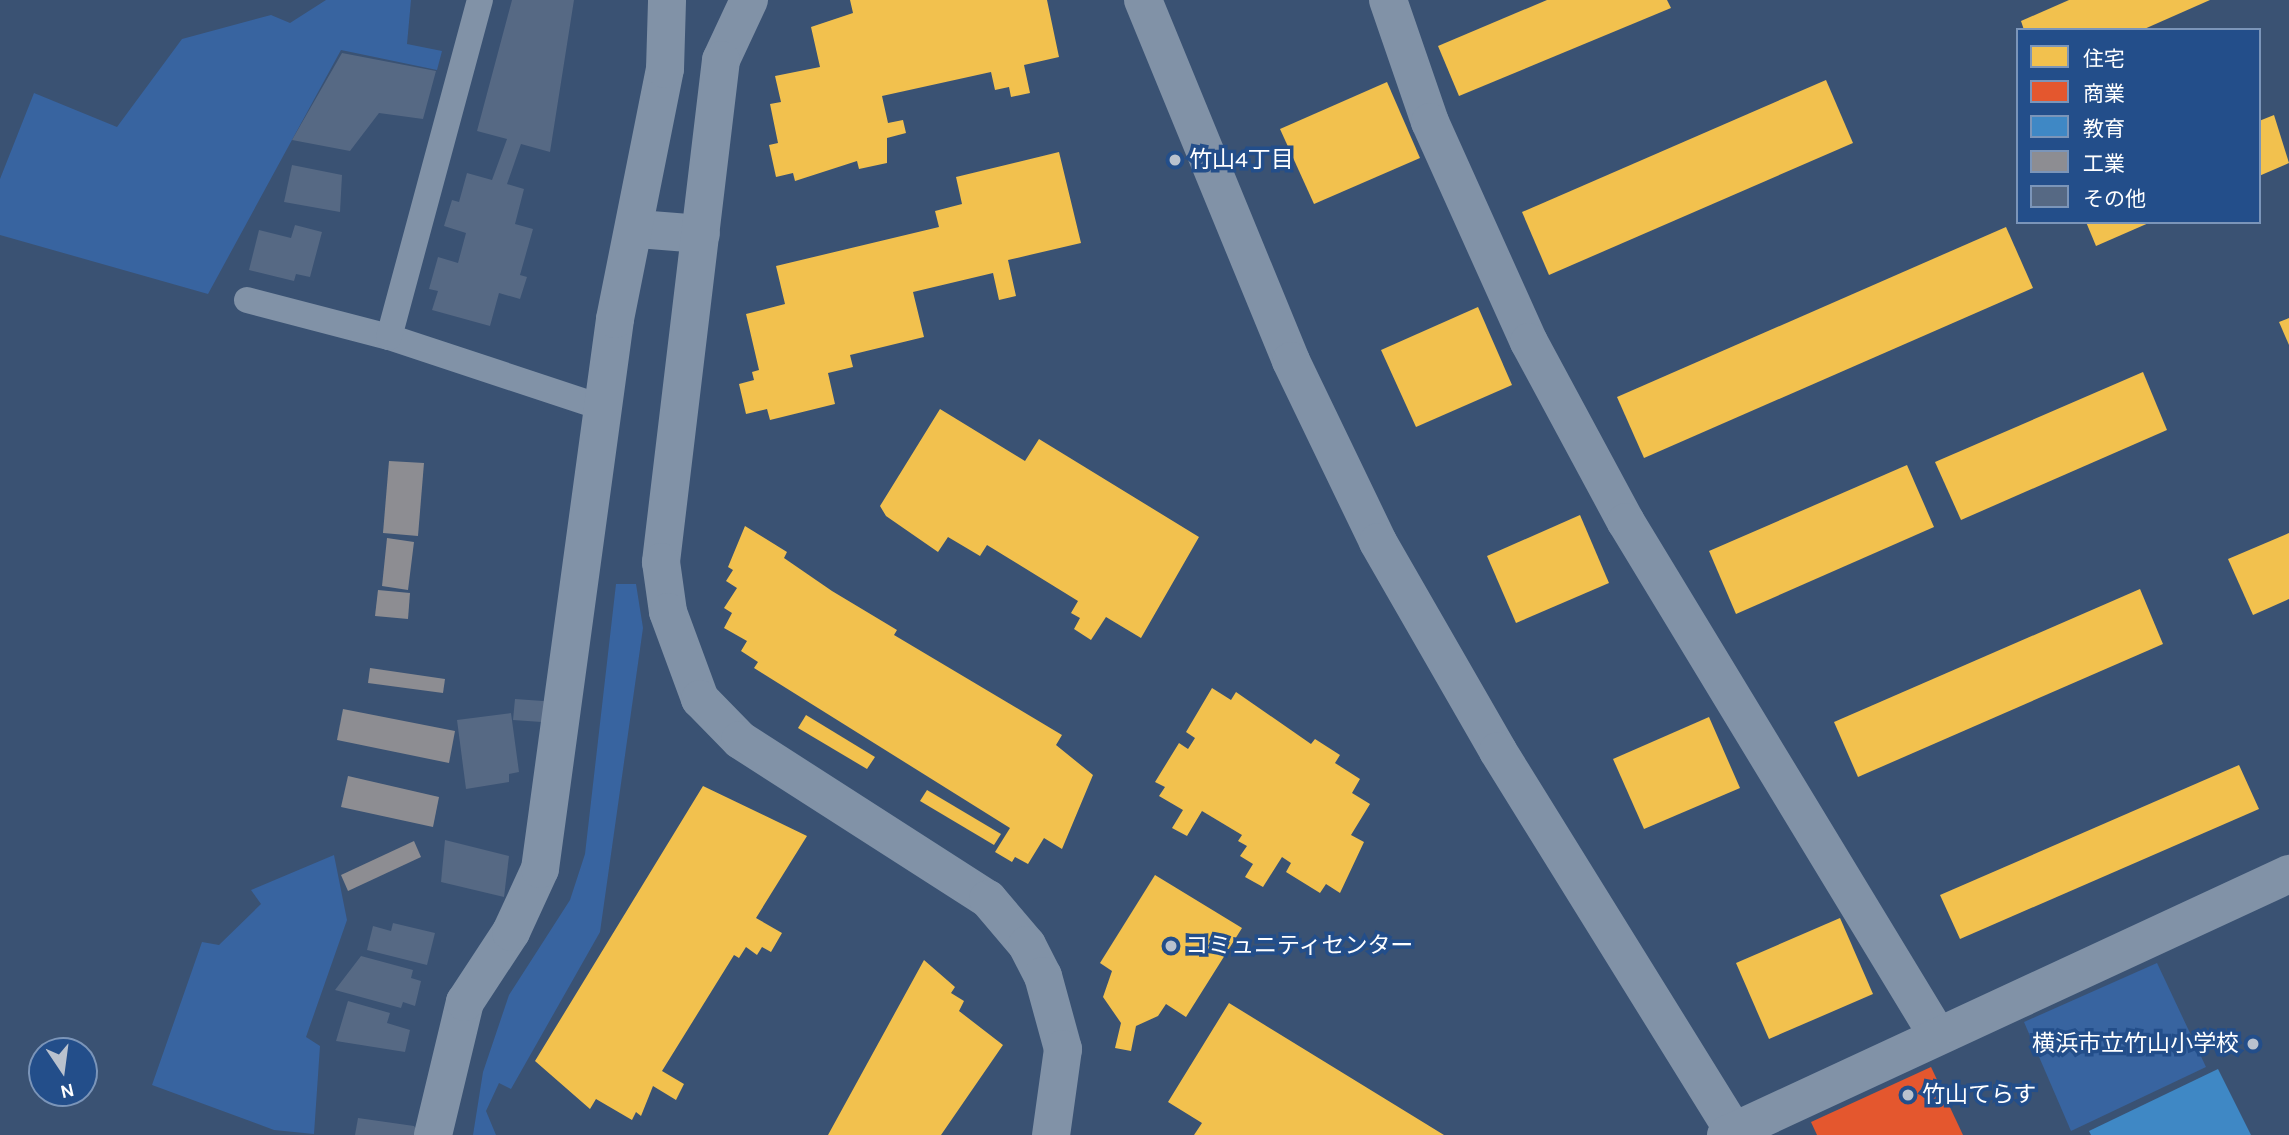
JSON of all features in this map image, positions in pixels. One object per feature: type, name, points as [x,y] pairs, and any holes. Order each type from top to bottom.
[{"type":"street","points":[[433,1135],[466,1002],[511,932],[540,869],[607,410],[615,318],[638,229],[665,69],[667,0]]},
{"type":"street","points":[[749,0],[721,60],[661,562],[681,659],[700,699],[740,740],[988,899],[1027,946],[1043,976],[1063,1049],[1051,1135]]},
{"type":"street","points":[[1143,0],[1291,361],[1378,542],[1498,751],[1731,1132],[1936,1033],[2289,874]]},
{"type":"street","points":[[1388,0],[1430,121],[1529,342],[1626,522],[1936,1033]]},
{"type":"street","points":[[638,229],[701,234]]},
{"type":"lane","points":[[389,337],[480,0]]},
{"type":"lane","points":[[247,300],[389,337],[607,410]]},
{"type":"shaded area","points":[[326,0],[411,0],[407,44],[442,51],[437,70],[341,50],[208,294],[0,235],[0,179],[34,93],[117,127],[182,39],[271,15],[290,23]]},
{"type":"shaded area","points":[[616,584],[636,584],[643,628],[600,932],[511,1089],[499,1083],[486,1111],[496,1135],[473,1135],[483,1072],[509,995],[570,900],[585,854]]},
{"type":"shaded area","points":[[334,855],[347,920],[306,1037],[320,1046],[314,1134],[274,1130],[152,1085],[202,942],[219,945],[261,904],[251,890]]},
{"type":"shaded area","points":[[2157,963],[2206,1067],[2071,1131],[2024,1022]]},
{"type":"building: 住宅","points":[[850,0],[1047,0],[1059,57],[1024,65],[1030,93],[1011,97],[1009,87],[995,90],[991,72],[882,96],[888,123],[903,120],[906,133],[887,138],[887,163],[859,169],[857,161],[795,181],[793,173],[776,177],[769,145],[778,143],[770,104],[781,102],[775,76],[820,67],[811,27],[853,13]]},
{"type":"building: 住宅","points":[[1547,0],[1667,0],[1671,8],[1459,96],[1438,46]]},
{"type":"building: 住宅","points":[[2069,0],[2210,0],[2147,28],[2023,28],[2021,21]]},
{"type":"building: 住宅","points":[[1826,80],[1853,143],[1549,275],[1522,212]]},
{"type":"building: 住宅","points":[[1387,82],[1420,158],[1314,204],[1280,129]]},
{"type":"building: 住宅","points":[[2274,115],[2289,163],[2261,175],[2261,120]]},
{"type":"building: 住宅","points":[[1059,152],[1081,243],[1008,260],[1016,296],[999,300],[993,273],[913,292],[924,337],[850,355],[853,367],[828,373],[835,404],[770,420],[767,409],[746,414],[739,384],[754,380],[752,372],[759,370],[746,314],[785,304],[776,266],[939,227],[935,211],[962,204],[956,177]]},
{"type":"building: 住宅","points":[[2087,224],[2146,224],[2096,246]]},
{"type":"building: 住宅","points":[[2006,227],[2033,288],[1644,458],[1617,397]]},
{"type":"building: 住宅","points":[[1478,307],[1512,385],[1416,427],[1381,350]]},
{"type":"building: 住宅","points":[[2289,318],[2289,345],[2279,322]]},
{"type":"building: 住宅","points":[[2143,372],[2167,430],[1961,520],[1935,462]]},
{"type":"building: 住宅","points":[[940,409],[1025,461],[1039,439],[1199,537],[1141,638],[1106,617],[1091,640],[1074,629],[1080,618],[1071,613],[1078,601],[987,545],[980,556],[948,537],[938,552],[886,516],[880,506]]},
{"type":"building: 住宅","points":[[1907,465],[1934,527],[1736,614],[1709,551]]},
{"type":"building: 住宅","points":[[1580,515],[1609,583],[1516,623],[1487,556]]},
{"type":"building: 住宅","points":[[745,526],[787,552],[784,558],[832,591],[897,630],[894,635],[1062,735],[1056,745],[1093,775],[1062,849],[1044,838],[1028,864],[1015,857],[1012,862],[995,852],[1010,828],[754,668],[758,662],[741,651],[747,641],[724,628],[732,613],[724,608],[737,588],[726,581],[733,570],[728,567]]},
{"type":"building: 住宅","points":[[2289,533],[2289,599],[2253,615],[2228,559]]},
{"type":"building: 住宅","points":[[2140,589],[2163,644],[1858,777],[1834,722]]},
{"type":"building: 住宅","points":[[1212,688],[1231,700],[1236,692],[1311,744],[1315,739],[1340,755],[1335,763],[1360,779],[1352,793],[1370,804],[1351,835],[1364,842],[1340,893],[1326,884],[1320,893],[1286,872],[1291,863],[1282,857],[1263,887],[1245,877],[1253,864],[1240,856],[1247,846],[1238,841],[1242,835],[1202,811],[1187,836],[1172,828],[1183,810],[1159,796],[1165,787],[1155,782],[1179,743],[1188,749],[1195,738],[1186,732]]},
{"type":"building: 住宅","points":[[806,715],[875,757],[867,769],[798,728]]},
{"type":"building: 住宅","points":[[1709,717],[1740,788],[1644,829],[1613,759]]},
{"type":"building: 住宅","points":[[2239,765],[2259,809],[1960,939],[1940,895]]},
{"type":"building: 住宅","points":[[703,786],[807,836],[756,918],[782,933],[771,952],[762,947],[757,955],[746,947],[739,958],[734,955],[662,1071],[684,1084],[676,1100],[653,1086],[641,1116],[636,1112],[632,1120],[596,1099],[590,1109],[535,1061]]},
{"type":"building: 住宅","points":[[927,790],[1001,834],[994,845],[920,801]]},
{"type":"building: 住宅","name":"コミュニティセンター","points":[[1155,875],[1242,928],[1186,1017],[1166,1004],[1158,1016],[1136,1026],[1131,1051],[1115,1048],[1121,1023],[1103,997],[1112,971],[1100,963]]},
{"type":"building: 住宅","points":[[1840,918],[1873,994],[1769,1039],[1736,963]]},
{"type":"building: 住宅","points":[[924,960],[955,987],[951,993],[964,1001],[959,1011],[1003,1045],[941,1135],[828,1135]]},
{"type":"building: 住宅","points":[[1229,1003],[1444,1135],[1194,1135],[1202,1123],[1168,1102]]},
{"type":"building: 商業","name":"竹山てらす","points":[[1931,1067],[1963,1135],[1817,1135],[1811,1122]]},
{"type":"building: 教育","points":[[2218,1069],[2251,1135],[2091,1135],[2089,1131]]},
{"type":"building: 工業","points":[[389,461],[424,463],[418,536],[383,533]]},
{"type":"building: 工業","points":[[387,538],[414,542],[408,590],[382,586]]},
{"type":"building: 工業","points":[[378,590],[410,593],[408,619],[375,616]]},
{"type":"building: 工業","points":[[370,668],[445,679],[443,693],[368,683]]},
{"type":"building: 工業","points":[[343,709],[455,731],[449,763],[337,740]]},
{"type":"building: 工業","points":[[348,776],[439,797],[433,827],[341,807]]},
{"type":"building: 工業","points":[[414,841],[421,857],[348,891],[341,875]]},
{"type":"building: その他","points":[[512,0],[574,0],[550,152],[521,144],[507,184],[524,189],[515,224],[533,229],[520,275],[527,277],[520,299],[499,293],[490,326],[432,310],[438,291],[429,289],[438,257],[458,263],[466,233],[444,226],[452,200],[459,202],[467,173],[492,180],[507,139],[477,131]]},
{"type":"building: その他","points":[[342,53],[436,71],[423,119],[379,113],[350,151],[292,140]]},
{"type":"building: その他","points":[[292,165],[342,175],[340,212],[284,202]]},
{"type":"building: その他","points":[[295,225],[322,232],[310,277],[296,274],[294,281],[249,270],[259,230],[291,238]]},
{"type":"building: その他","points":[[515,699],[557,702],[556,723],[513,720]]},
{"type":"building: その他","points":[[511,713],[519,772],[509,774],[509,782],[466,789],[457,720]]},
{"type":"building: その他","points":[[445,840],[509,856],[504,897],[441,882]]},
{"type":"building: その他","points":[[393,923],[435,933],[427,965],[367,950],[373,926],[391,931]]},
{"type":"building: その他","points":[[361,956],[413,970],[411,978],[421,981],[415,1006],[403,1002],[401,1008],[335,990]]},
{"type":"building: その他","points":[[348,1001],[390,1013],[387,1023],[410,1030],[405,1052],[336,1041]]},
{"type":"building: その他","points":[[358,1118],[414,1126],[420,1135],[355,1135]]},
{"type":"place","name":"竹山4丁目","points":[[1175,160]]},
{"type":"place","name":"コミュニティセンター","points":[[1171,946]]},
{"type":"place","name":"横浜市立竹山小学校","points":[[2253,1044]]},
{"type":"place","name":"竹山てらす","points":[[1908,1095]]}]
